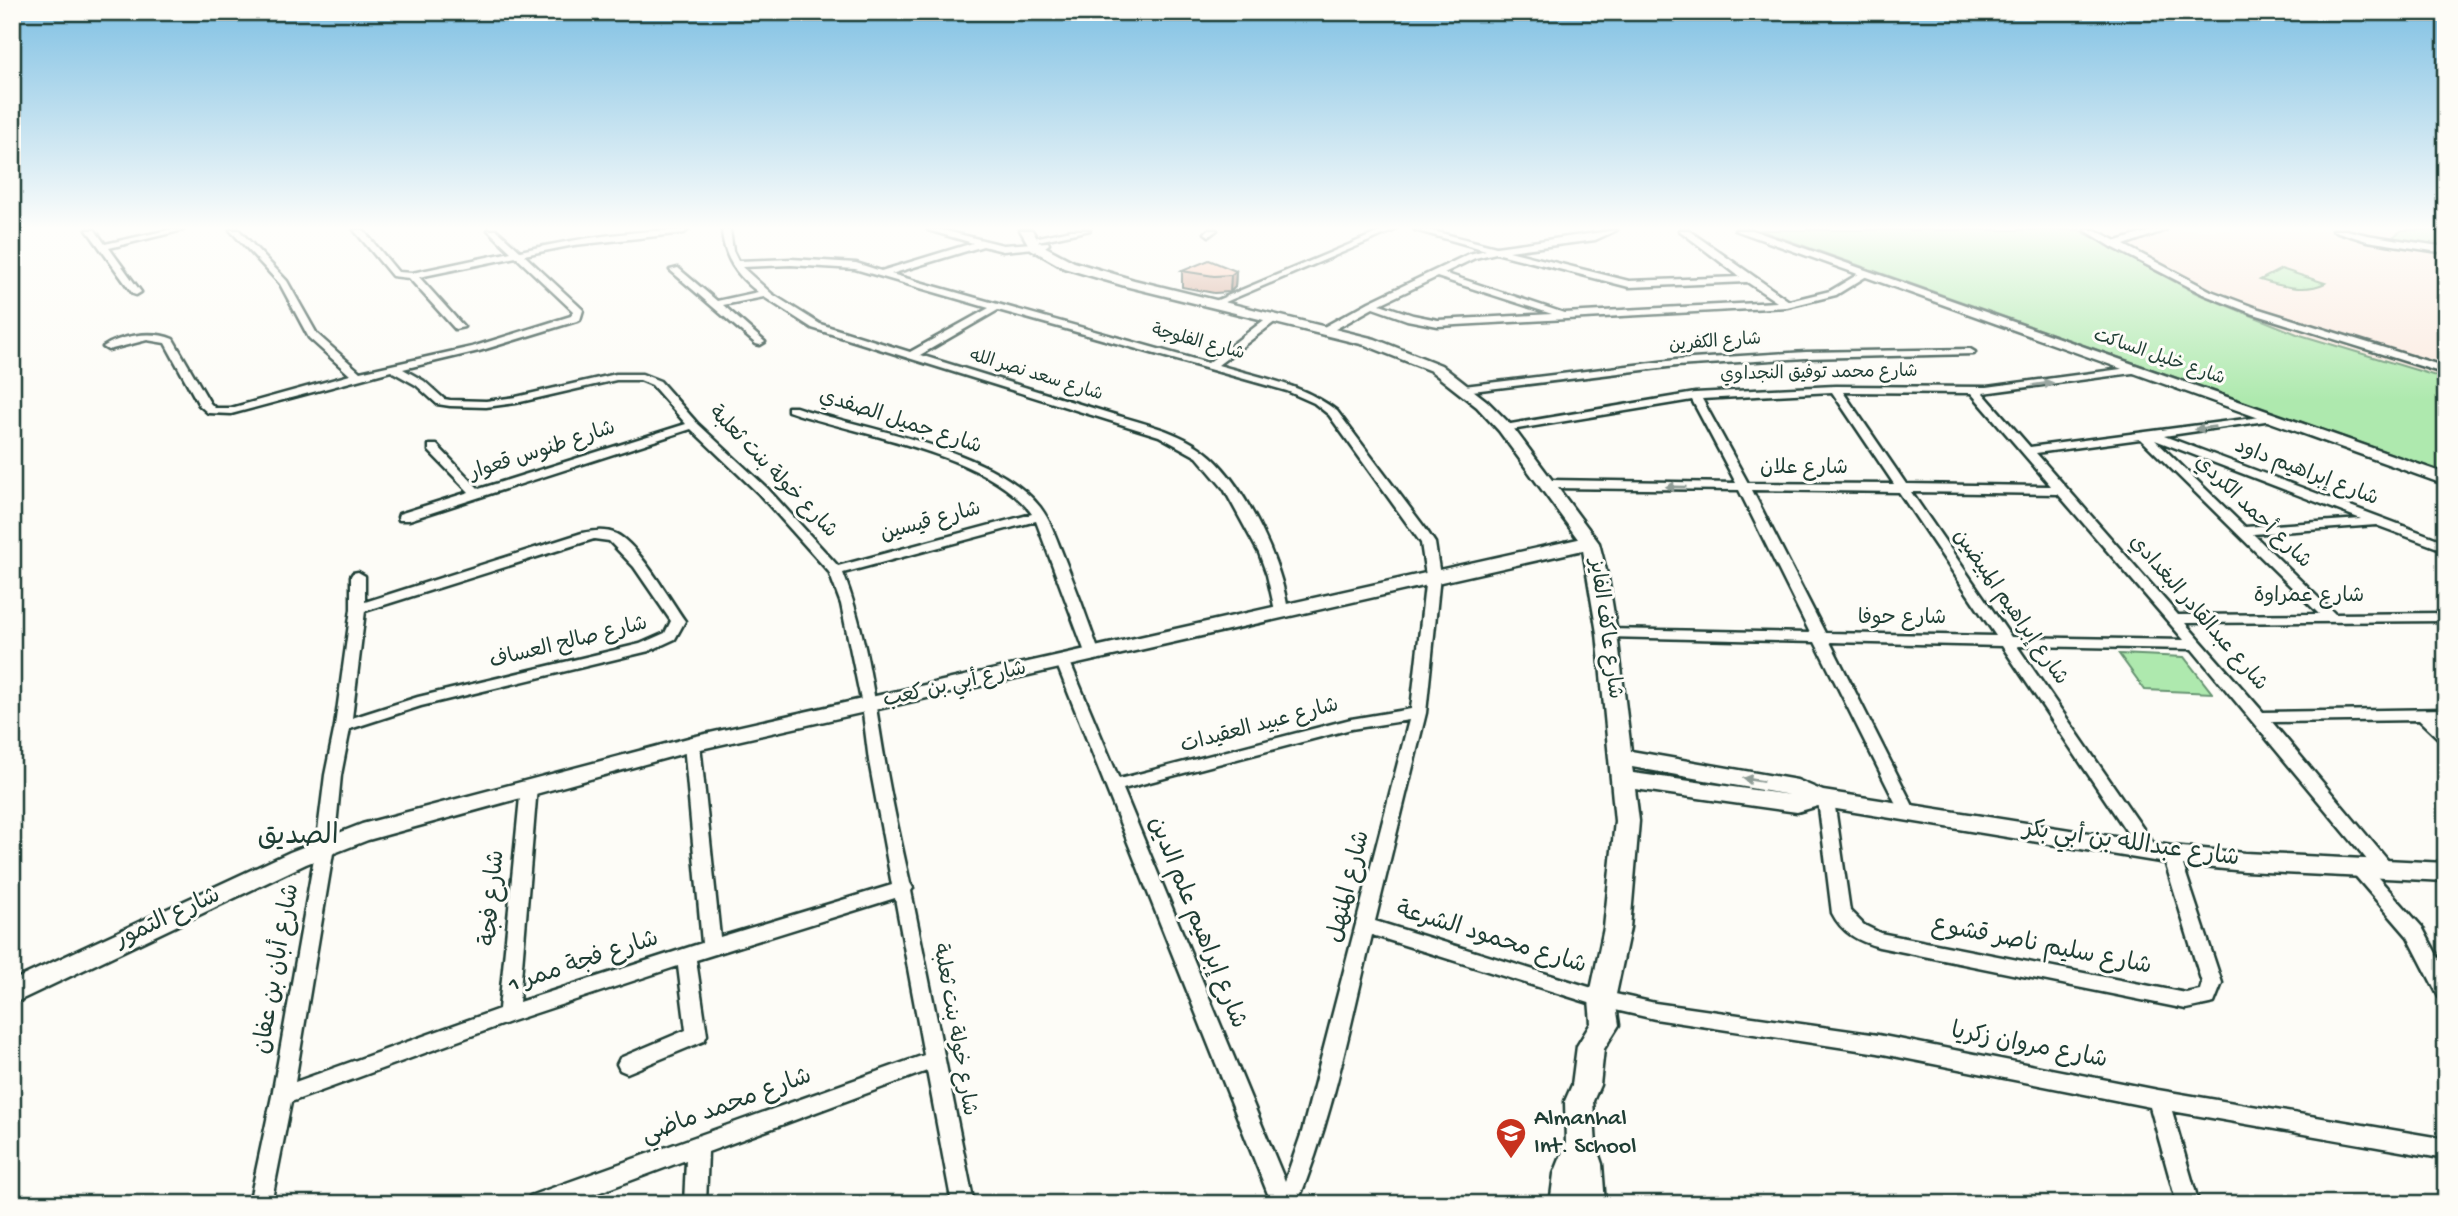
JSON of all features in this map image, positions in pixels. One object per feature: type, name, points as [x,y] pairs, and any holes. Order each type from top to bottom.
[{"type":"street","points":[[132,287],[136,292]]},
{"type":"street","points":[[287,287],[313,336],[358,376]]},
{"type":"street","points":[[422,287],[459,327]]},
{"type":"street","points":[[108,347],[143,338],[164,338],[169,341],[205,405],[212,411],[248,407],[358,376],[475,349],[576,318],[578,310],[553,287]]},
{"type":"street","points":[[695,287],[760,342]]},
{"type":"street","name":"شارع سعد نصر الله","points":[[761,287],[792,312],[816,326],[1163,434],[1195,449],[1222,476],[1262,544],[1280,592],[1281,612]]},
{"type":"street","name":"شارع الفلوجة","points":[[929,287],[1212,365],[1291,389],[1318,401],[1333,413],[1419,528],[1428,543],[1433,576]]},
{"type":"street","name":"شارع عاكف الفايز","points":[[1145,287],[1326,330],[1370,342],[1421,361],[1464,389],[1505,428],[1590,543],[1599,578],[1607,633],[1626,821],[1617,928],[1602,999],[1605,1025],[1591,1046],[1586,1085],[1579,1101],[1581,1146],[1587,1164],[1590,1204]]},
{"type":"street","points":[[1213,304],[1255,287]]},
{"type":"street","points":[[1326,330],[1407,287]]},
{"type":"street","points":[[1477,287],[1567,316]]},
{"type":"street","points":[[1761,287],[1787,304]]},
{"type":"street","points":[[1372,304],[1411,318],[1438,323],[1787,304],[1833,293],[1844,287]]},
{"type":"street","name":"شارع خليل الساكت","points":[[1901,287],[2446,480]]},
{"type":"street","points":[[2198,287],[2255,311],[2446,371]]},
{"type":"street","points":[[716,304],[768,293]]},
{"type":"street","points":[[911,356],[997,307]]},
{"type":"street","points":[[1212,365],[1272,319]]},
{"type":"street","name":"شارع الكفرين","points":[[1464,389],[1546,377],[1690,362],[1818,354],[1970,352]]},
{"type":"street","name":"شارع خولة بنت ثعلبة","points":[[393,368],[420,383],[441,402],[469,405],[516,400],[617,377],[642,377],[660,387],[693,425],[763,491],[835,571],[848,604],[870,705],[877,761],[904,888],[962,1204]]},
{"type":"street","name":"شارع محمد توفيق النجداوي","points":[[1505,428],[1695,396],[1835,389],[1975,391],[2136,370]]},
{"type":"street","name":"شارع إبراهيم المبيضين","points":[[1835,389],[2007,640],[2160,853]]},
{"type":"street","name":"شارع عبدالقادر البغدادي","points":[[1975,391],[2259,717],[2384,868]]},
{"type":"street","points":[[1695,396],[1908,812]]},
{"type":"street","name":"شارع جميل الصفدي","points":[[792,410],[931,450],[980,469],[1012,487],[1034,507],[1039,516],[1074,599],[1093,655]]},
{"type":"street","points":[[2028,451],[2273,417]]},
{"type":"street","name":"شارع طنوس قعوار","points":[[404,517],[693,425]]},
{"type":"street","name":"شارع إبراهيم داود","points":[[2149,436],[2446,547]]},
{"type":"street","name":"شارع أحمد الكردي","points":[[2149,436],[2332,618]]},
{"type":"street","points":[[433,448],[477,494]]},
{"type":"street","name":"شارع علان","points":[[1549,484],[2059,490]]},
{"type":"street","name":"شارع قيسين","points":[[835,571],[1039,516]]},
{"type":"street","points":[[2243,531],[2378,522]]},
{"type":"street","name":"شارع صالح العساف","points":[[344,726],[418,702],[644,648],[669,637],[678,621],[626,550],[613,538],[602,535],[587,536],[358,609]]},
{"type":"street","name":"شارع أبي بن كعب","points":[[325,847],[362,833],[692,744],[1590,543]]},
{"type":"street","name":"شارع أبان بن عفان","points":[[260,1204],[282,1096],[325,847],[332,775],[344,726],[358,609],[358,576]]},
{"type":"street","name":"شارع المنهل","points":[[1284,1204],[1302,1166],[1312,1132],[1418,713],[1433,576]]},
{"type":"street","name":"شارع عمراوة","points":[[2173,619],[2446,617]]},
{"type":"street","name":"شارع حوفا","points":[[1607,633],[2196,645]]},
{"type":"street","name":"شارع إبراهيم علم الدين","points":[[1063,662],[1284,1204]]},
{"type":"street","name":"شارع عبيد العقيدات","points":[[1114,786],[1351,724],[1418,713]]},
{"type":"street","points":[[2259,717],[2446,714]]},
{"type":"street","points":[[2423,715],[2446,736]]},
{"type":"street","points":[[692,744],[712,947]]},
{"type":"street","name":"شارع عبدالله بن أبي بكر","points":[[1622,768],[1797,804],[1822,799],[2160,853],[2245,862],[2446,872]]},
{"type":"street","name":"شارع فجة","points":[[508,1014],[529,787]]},
{"type":"street","name":"شارع سليم ناصر قشوع","points":[[1822,799],[1841,913],[1849,925],[1860,933],[1879,940],[2172,998],[2199,1000],[2207,997],[2211,991],[2211,983],[2160,853]]},
{"type":"street","name":"شارع التمور","points":[[12,993],[325,847]]},
{"type":"street","points":[[2358,867],[2405,919],[2421,941],[2445,985]]},
{"type":"street","name":"شارع فجة ممر 1","points":[[282,1096],[508,1014],[904,888]]},
{"type":"street","name":"شارع محمود الشرعة","points":[[1366,926],[1602,999]]},
{"type":"street","points":[[627,1064],[697,1035],[686,956]]},
{"type":"street","name":"شارع مروان زكريا","points":[[1602,999],[1679,1015],[1878,1044],[2158,1099],[2446,1149]]},
{"type":"street","name":"شارع محمد ماضي","points":[[538,1204],[934,1059]]},
{"type":"street","points":[[2158,1099],[2188,1204]]},
{"type":"street","points":[[695,1204],[697,1146]]},
{"type":"street","name":"شارع عاكف الفايز","points":[[1565,1204],[1567,1178],[1573,1159],[1581,1146]]},
{"type":"shaded area","points":[[1919,287],[2446,287],[2446,473]]},
{"type":"green space","points":[[1919,287],[2184,287],[2297,334],[2446,379],[2446,473]]},
{"type":"green space","points":[[2119,654],[2184,657],[2212,693],[2145,690]]},
{"type":"place","name":"Almanhal Int. School","points":[[1511,1160]]},
{"type":"district","name":"الصديق","points":[[298,837]]}]
